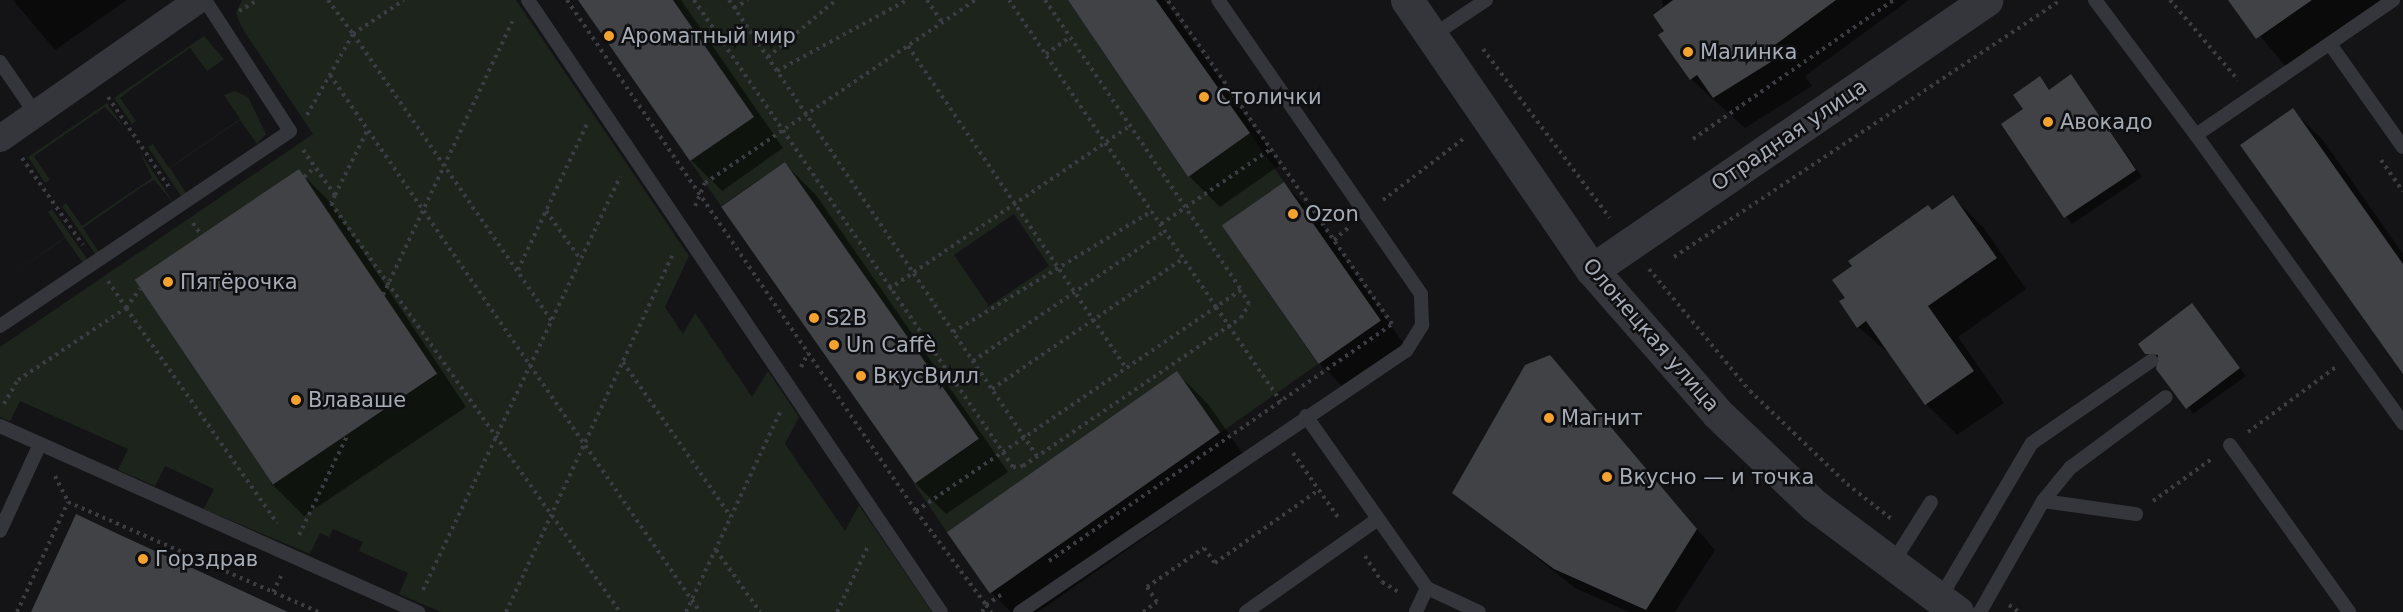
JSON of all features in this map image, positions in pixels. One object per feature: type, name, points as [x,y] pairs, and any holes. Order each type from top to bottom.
[{"type":"street","points":[[0,138],[197,0]]},
{"type":"street","name":"Олонецкая улица","points":[[1407,0],[1592,270],[1717,412],[1814,505],[1948,606]]},
{"type":"street","name":"Отрадная улица","points":[[1592,270],[1986,0]]},
{"type":"lane","points":[[0,326],[290,131],[205,0]]},
{"type":"lane","points":[[528,0],[941,612]]},
{"type":"lane","points":[[1029,610],[1306,416],[1406,351],[1422,325],[1421,294],[1218,0]]},
{"type":"lane","points":[[1432,36],[1486,0]]},
{"type":"lane","points":[[2095,0],[2196,135],[2403,423]]},
{"type":"lane","points":[[2196,135],[2393,0]]},
{"type":"lane","points":[[2330,44],[2403,147]]},
{"type":"lane","points":[[0,62],[35,113]]},
{"type":"lane","points":[[1948,606],[2032,443],[2151,361]]},
{"type":"lane","points":[[1980,612],[2043,501],[2070,468],[2166,397]]},
{"type":"lane","points":[[1306,416],[1427,588],[1479,612]]},
{"type":"lane","points":[[0,426],[292,551],[416,611]]},
{"type":"lane","points":[[0,531],[39,444]]},
{"type":"lane","points":[[2230,445],[2349,612]]},
{"type":"lane","points":[[2043,501],[2136,514]]},
{"type":"lane","points":[[1891,565],[1931,502]]},
{"type":"lane","points":[[1246,612],[1378,519]]},
{"type":"lane","points":[[1416,612],[1427,588]]},
{"type":"path","points":[[328,0],[354,34],[552,321]]},
{"type":"path","points":[[335,195],[290,131],[306,118],[354,34],[404,0]]},
{"type":"path","points":[[567,0],[916,511],[991,612]]},
{"type":"path","points":[[694,0],[1000,454],[1018,468],[1229,326],[1249,309],[1241,290],[1045,0]]},
{"type":"path","points":[[729,0],[1037,456]]},
{"type":"path","points":[[734,8],[748,0]]},
{"type":"path","points":[[768,57],[836,0]]},
{"type":"path","points":[[777,70],[907,0]]},
{"type":"path","points":[[927,0],[942,22]]},
{"type":"path","points":[[506,612],[705,183],[975,0]]},
{"type":"path","points":[[1009,0],[1280,401]]},
{"type":"path","points":[[1045,565],[1392,324],[1168,0]]},
{"type":"path","points":[[1693,139],[1894,0]]},
{"type":"path","points":[[1670,259],[2061,0]]},
{"type":"path","points":[[2170,0],[2252,97]]},
{"type":"path","points":[[382,295],[390,286],[425,214],[515,17]]},
{"type":"path","points":[[1460,18],[1651,272],[1750,391],[1847,484],[1911,534]]},
{"type":"path","points":[[1046,54],[1070,38]]},
{"type":"path","points":[[908,46],[1126,368]]},
{"type":"path","points":[[330,75],[700,612]]},
{"type":"path","points":[[108,97],[201,235]]},
{"type":"path","points":[[518,270],[597,102]]},
{"type":"path","points":[[1334,240],[1489,119]]},
{"type":"path","points":[[416,611],[496,437],[649,120]]},
{"type":"path","points":[[889,289],[1130,126]]},
{"type":"path","points":[[368,131],[331,203],[620,612]]},
{"type":"path","points":[[1161,224],[1271,149]]},
{"type":"path","points":[[14,161],[21,156],[292,551]]},
{"type":"path","points":[[304,177],[315,167]]},
{"type":"path","points":[[546,211],[581,260]]},
{"type":"path","points":[[953,332],[1152,212]]},
{"type":"path","points":[[973,361],[1165,231]]},
{"type":"path","points":[[992,389],[1184,258]]},
{"type":"path","points":[[1651,272],[1660,266]]},
{"type":"path","points":[[0,414],[18,380],[126,308],[140,288]]},
{"type":"path","points":[[916,511],[1241,290]]},
{"type":"path","points":[[686,612],[808,353]]},
{"type":"path","points":[[623,362],[731,517]]},
{"type":"path","points":[[273,592],[348,434]]},
{"type":"path","points":[[1143,612],[1157,602],[1147,587],[1204,548],[1215,563],[1319,490]]},
{"type":"path","points":[[17,612],[68,502],[319,612]]},
{"type":"path","points":[[716,549],[760,612]]},
{"type":"path","points":[[982,612],[986,606],[1015,585]]},
{"type":"path","points":[[1991,592],[2019,612]]},
{"type":"shaded area","points":[[242,0],[516,0],[689,256],[665,307],[683,334],[695,313],[752,397],[768,371],[799,417],[785,444],[845,531],[859,505],[932,612],[441,612],[399,594],[408,573],[359,551],[363,542],[333,529],[329,537],[320,533],[310,554],[204,509],[214,489],[165,466],[155,486],[118,470],[128,449],[20,401],[10,421],[0,417],[0,347],[313,134],[242,28],[236,13]],"holes":[[[299,170],[436,375],[271,485]]]},
{"type":"shaded area","points":[[673,0],[1068,0],[1187,176],[1250,133],[1284,182],[1222,226],[1318,364],[1220,433],[1177,372],[947,532],[914,484],[978,440],[785,162],[721,206],[690,161],[753,116]],"holes":[[[1014,214],[1049,266],[989,306],[954,255]]]},
{"type":"shaded area","points":[[204,36],[224,59],[207,71],[190,48],[130,90],[120,98],[136,121],[132,124],[114,98]]},
{"type":"shaded area","points":[[235,91],[248,97],[266,134],[257,144],[240,120],[170,168],[186,193],[181,196],[148,147],[153,144],[169,168],[240,119],[224,95]]},
{"type":"shaded area","points":[[107,103],[124,128],[105,107],[34,156],[50,180],[45,183],[28,157]]},
{"type":"shaded area","points":[[140,152],[173,202],[154,180],[143,186],[83,228],[99,252],[96,255],[62,206],[66,203],[82,226],[152,178]]},
{"type":"shaded area","points":[[52,209],[88,260],[83,263],[65,238],[0,283],[65,237],[48,212]]},
{"type":"building","points":[[578,0],[673,0],[754,117],[690,161]]},
{"type":"building","points":[[1068,0],[1156,0],[1250,133],[1188,177]]},
{"type":"building","points":[[1673,0],[1836,0],[1775,45],[1782,55],[1713,98],[1697,75],[1690,80],[1658,35],[1664,31],[1653,15]]},
{"type":"building","points":[[2228,0],[2312,0],[2256,39]]},
{"type":"building","points":[[2071,74],[2136,170],[2064,218],[2001,124],[2023,109],[2013,95],[2040,76],[2049,90]]},
{"type":"building","points":[[2293,108],[2403,264],[2403,374],[2240,145]]},
{"type":"building","points":[[785,162],[979,439],[915,484],[721,207]]},
{"type":"building","points":[[299,169],[437,374],[273,484],[135,280]]},
{"type":"building","points":[[1284,182],[1381,320],[1319,364],[1222,226]]},
{"type":"building","points":[[1953,195],[1997,258],[1928,306],[1974,371],[1925,405],[1866,321],[1857,328],[1839,301],[1845,298],[1832,280],[1852,266],[1848,261],[1928,205],[1932,210]]},
{"type":"building","points":[[2192,303],[2240,368],[2186,409],[2156,369],[2158,355],[2145,354],[2138,344]]},
{"type":"building","points":[[1550,355],[1697,529],[1646,610],[1554,569],[1452,493],[1525,365]]},
{"type":"building","points":[[1177,371],[1220,432],[990,594],[947,532]]},
{"type":"building","points":[[76,514],[118,534],[288,612],[31,612]]},
{"type":"place","name":"Ароматный мир","points":[[609,36]]},
{"type":"place","name":"Малинка","points":[[1688,52]]},
{"type":"place","name":"Столички","points":[[1204,97]]},
{"type":"place","name":"Авокадо","points":[[2048,122]]},
{"type":"place","name":"Ozon","points":[[1293,214]]},
{"type":"place","name":"Пятёрочка","points":[[168,282]]},
{"type":"place","name":"S2B","points":[[814,318]]},
{"type":"place","name":"Un Caffè","points":[[834,345]]},
{"type":"place","name":"ВкусВилл","points":[[861,376]]},
{"type":"place","name":"Влаваше","points":[[296,400]]},
{"type":"place","name":"Магнит","points":[[1549,418]]},
{"type":"place","name":"Вкусно — и точка","points":[[1607,477]]},
{"type":"place","name":"Горздрав","points":[[143,559]]}]
